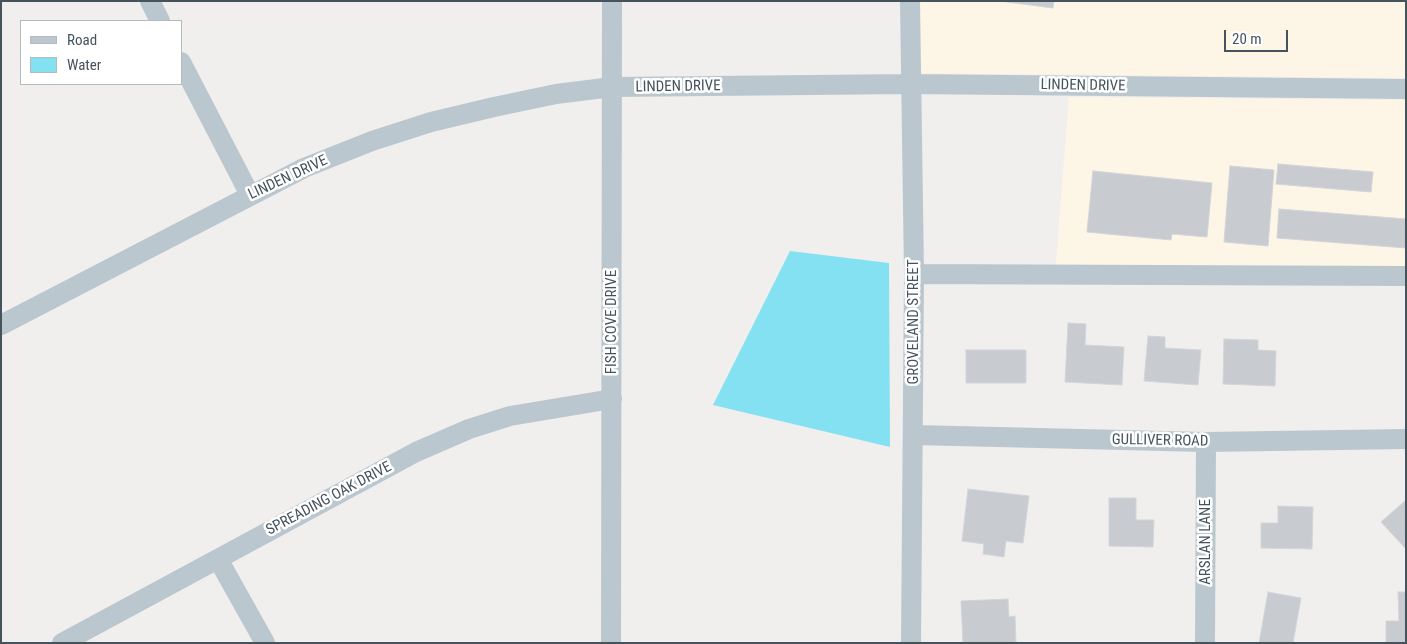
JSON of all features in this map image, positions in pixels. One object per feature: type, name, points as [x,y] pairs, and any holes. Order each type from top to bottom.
[{"type":"street","points":[[150,1],[160,20]]},
{"type":"street","name":"FISH COVE DRIVE","points":[[611,643],[612,1]]},
{"type":"street","name":"GROVELAND STREET","points":[[910,1],[914,274],[914,435],[910,643]]},
{"type":"street","points":[[182,64],[250,195]]},
{"type":"street","name":"LINDEN DRIVE","points":[[1,325],[304,168],[372,141],[431,122],[556,94],[612,87],[910,84],[1406,89]]},
{"type":"street","points":[[914,274],[1406,276]]},
{"type":"street","name":"SPREADING OAK DRIVE","points":[[62,643],[416,452],[469,429],[510,416],[612,399]]},
{"type":"street","name":"GULLIVER ROAD","points":[[914,435],[1206,442],[1406,439]]},
{"type":"street","name":"ARSLAN LANE","points":[[1205,643],[1206,442]]},
{"type":"street","points":[[218,558],[265,643]]},
{"type":"shaded area","points":[[906,1],[1406,1],[1406,78],[901,73]]},
{"type":"shaded area","points":[[1069,97],[1406,100],[1406,275],[1055,274]]},
{"type":"water","points":[[790,251],[889,263],[890,447],[713,405]]},
{"type":"building","points":[[999,1],[1054,1],[1053,8]]},
{"type":"building","points":[[1278,164],[1373,172],[1371,192],[1276,184]]},
{"type":"building","points":[[1230,166],[1274,170],[1268,246],[1224,242]]},
{"type":"building","points":[[1093,171],[1212,183],[1207,237],[1172,234],[1171,240],[1087,232]]},
{"type":"building","points":[[1279,209],[1406,219],[1406,248],[1277,238]]},
{"type":"building","points":[[1068,323],[1086,324],[1085,345],[1124,347],[1122,385],[1065,382]]},
{"type":"building","points":[[1148,336],[1165,337],[1165,348],[1201,350],[1198,385],[1144,381]]},
{"type":"building","points":[[1224,339],[1258,340],[1258,350],[1276,351],[1275,386],[1223,384]]},
{"type":"building","points":[[966,350],[1026,350],[1026,383],[966,383]]},
{"type":"building","points":[[968,489],[1029,496],[1023,543],[1006,541],[1004,557],[983,554],[984,544],[962,541]]},
{"type":"building","points":[[1109,498],[1136,498],[1136,520],[1154,520],[1153,547],[1109,546]]},
{"type":"building","points":[[1406,500],[1406,549],[1381,522]]},
{"type":"building","points":[[1278,506],[1313,507],[1312,549],[1261,548],[1261,523],[1278,523]]},
{"type":"building","points":[[1268,592],[1301,598],[1293,643],[1259,643]]},
{"type":"building","points":[[1398,592],[1406,592],[1406,643],[1386,643],[1386,621],[1399,621]]},
{"type":"building","points":[[1008,599],[1009,617],[1015,616],[1016,643],[963,643],[961,601]]}]
